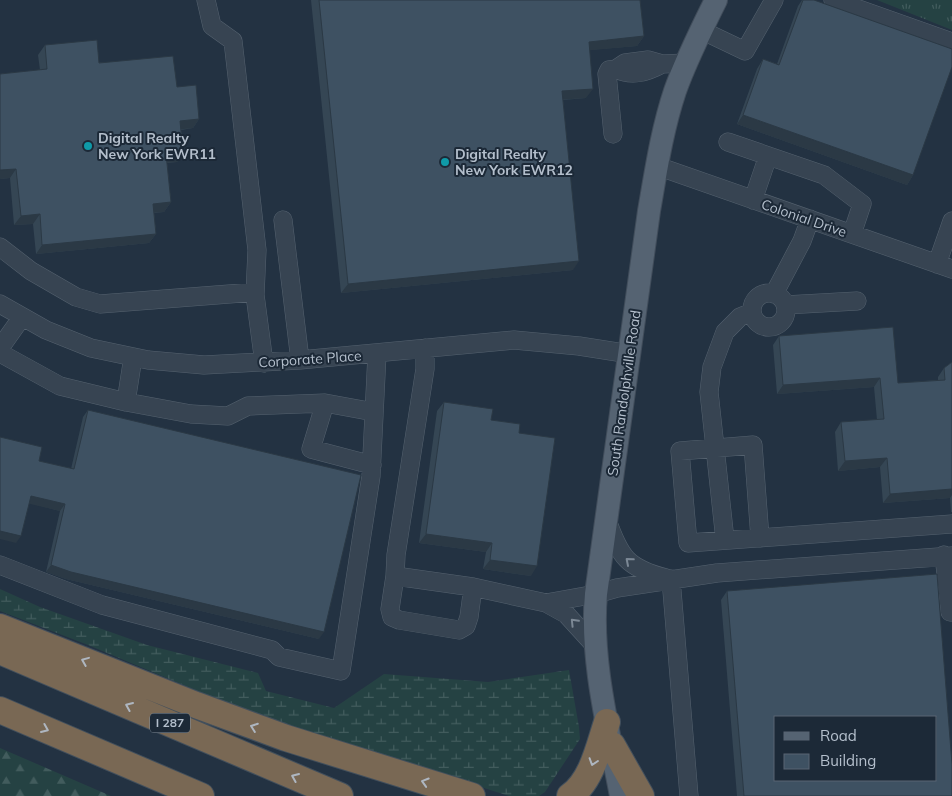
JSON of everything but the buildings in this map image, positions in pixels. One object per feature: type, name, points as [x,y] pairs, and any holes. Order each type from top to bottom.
[{"type":"highway","points":[[0,627],[196,705],[278,735],[472,796]]},
{"type":"highway","name":"I 287","points":[[0,651],[340,796]]},
{"type":"highway","points":[[0,710],[200,796]]},
{"type":"highway","points":[[570,796],[585,781],[610,733]]},
{"type":"highway","points":[[610,733],[641,796]]},
{"type":"main road","name":"South Randolphville Road","points":[[622,796],[597,648],[596,594],[649,211],[657,166],[670,108],[686,62],[716,0]]},
{"type":"street","points":[[206,0],[212,26],[233,41],[258,250],[255,292],[264,363]]},
{"type":"street","points":[[702,30],[745,51],[774,0]]},
{"type":"street","points":[[833,0],[952,42]]},
{"type":"street","points":[[612,134],[606,74],[609,70],[616,69],[625,63],[648,60],[662,64],[686,62]]},
{"type":"street","points":[[728,142],[824,175],[862,204],[852,234]]},
{"type":"street","points":[[753,200],[768,156]]},
{"type":"street","name":"Colonial Drive","points":[[657,166],[944,266]]},
{"type":"street","points":[[810,219],[780,299],[786,311],[782,321],[773,327],[762,326],[754,318],[752,312],[754,302],[763,294],[780,299],[858,301]]},
{"type":"street","points":[[283,220],[300,360]]},
{"type":"street","points":[[944,266],[952,221]]},
{"type":"street","points":[[3,255],[76,297],[100,304],[255,292]]},
{"type":"street","name":"Corporate Place","points":[[0,304],[46,330],[91,348],[148,360],[204,365],[264,363],[377,354],[514,340],[579,346],[630,354]]},
{"type":"street","points":[[725,540],[709,392],[712,367],[726,332],[740,317],[752,312]]},
{"type":"street","points":[[0,348],[22,317]]},
{"type":"street","points":[[425,348],[424,369],[396,555],[390,609],[392,617],[399,620],[459,630],[466,626],[469,617],[473,587]]},
{"type":"street","points":[[0,353],[60,386],[126,402],[191,414],[228,416],[248,406],[325,403],[374,412]]},
{"type":"street","points":[[0,565],[102,605],[272,650],[279,658],[342,671],[372,465],[377,354]]},
{"type":"street","points":[[126,402],[133,357]]},
{"type":"street","points":[[325,403],[311,448],[372,465]]},
{"type":"street","points":[[760,538],[753,444],[680,451],[688,543],[725,540],[760,538],[952,524]]},
{"type":"street","points":[[607,519],[616,545],[622,555],[634,566],[649,574],[672,579]]},
{"type":"street","points":[[546,603],[596,594],[617,588],[717,573],[948,556],[950,612],[952,612]]},
{"type":"street","points":[[395,576],[473,587],[546,603],[566,614],[597,648]]},
{"type":"street","points":[[672,579],[689,796]]},
{"type":"green space","points":[[877,0],[952,0],[952,30]]},
{"type":"green space","points":[[0,589],[40,607],[147,645],[258,673],[266,691],[334,708],[384,674],[488,682],[569,670],[580,739],[545,792],[539,796],[509,796],[255,715],[88,645],[0,611]]},
{"type":"green space","points":[[0,748],[111,796],[0,796]]},
{"type":"place","name":"Digital Realty New York EWR11","points":[[88,146]]},
{"type":"place","name":"Digital Realty New York EWR12","points":[[445,162]]}]
